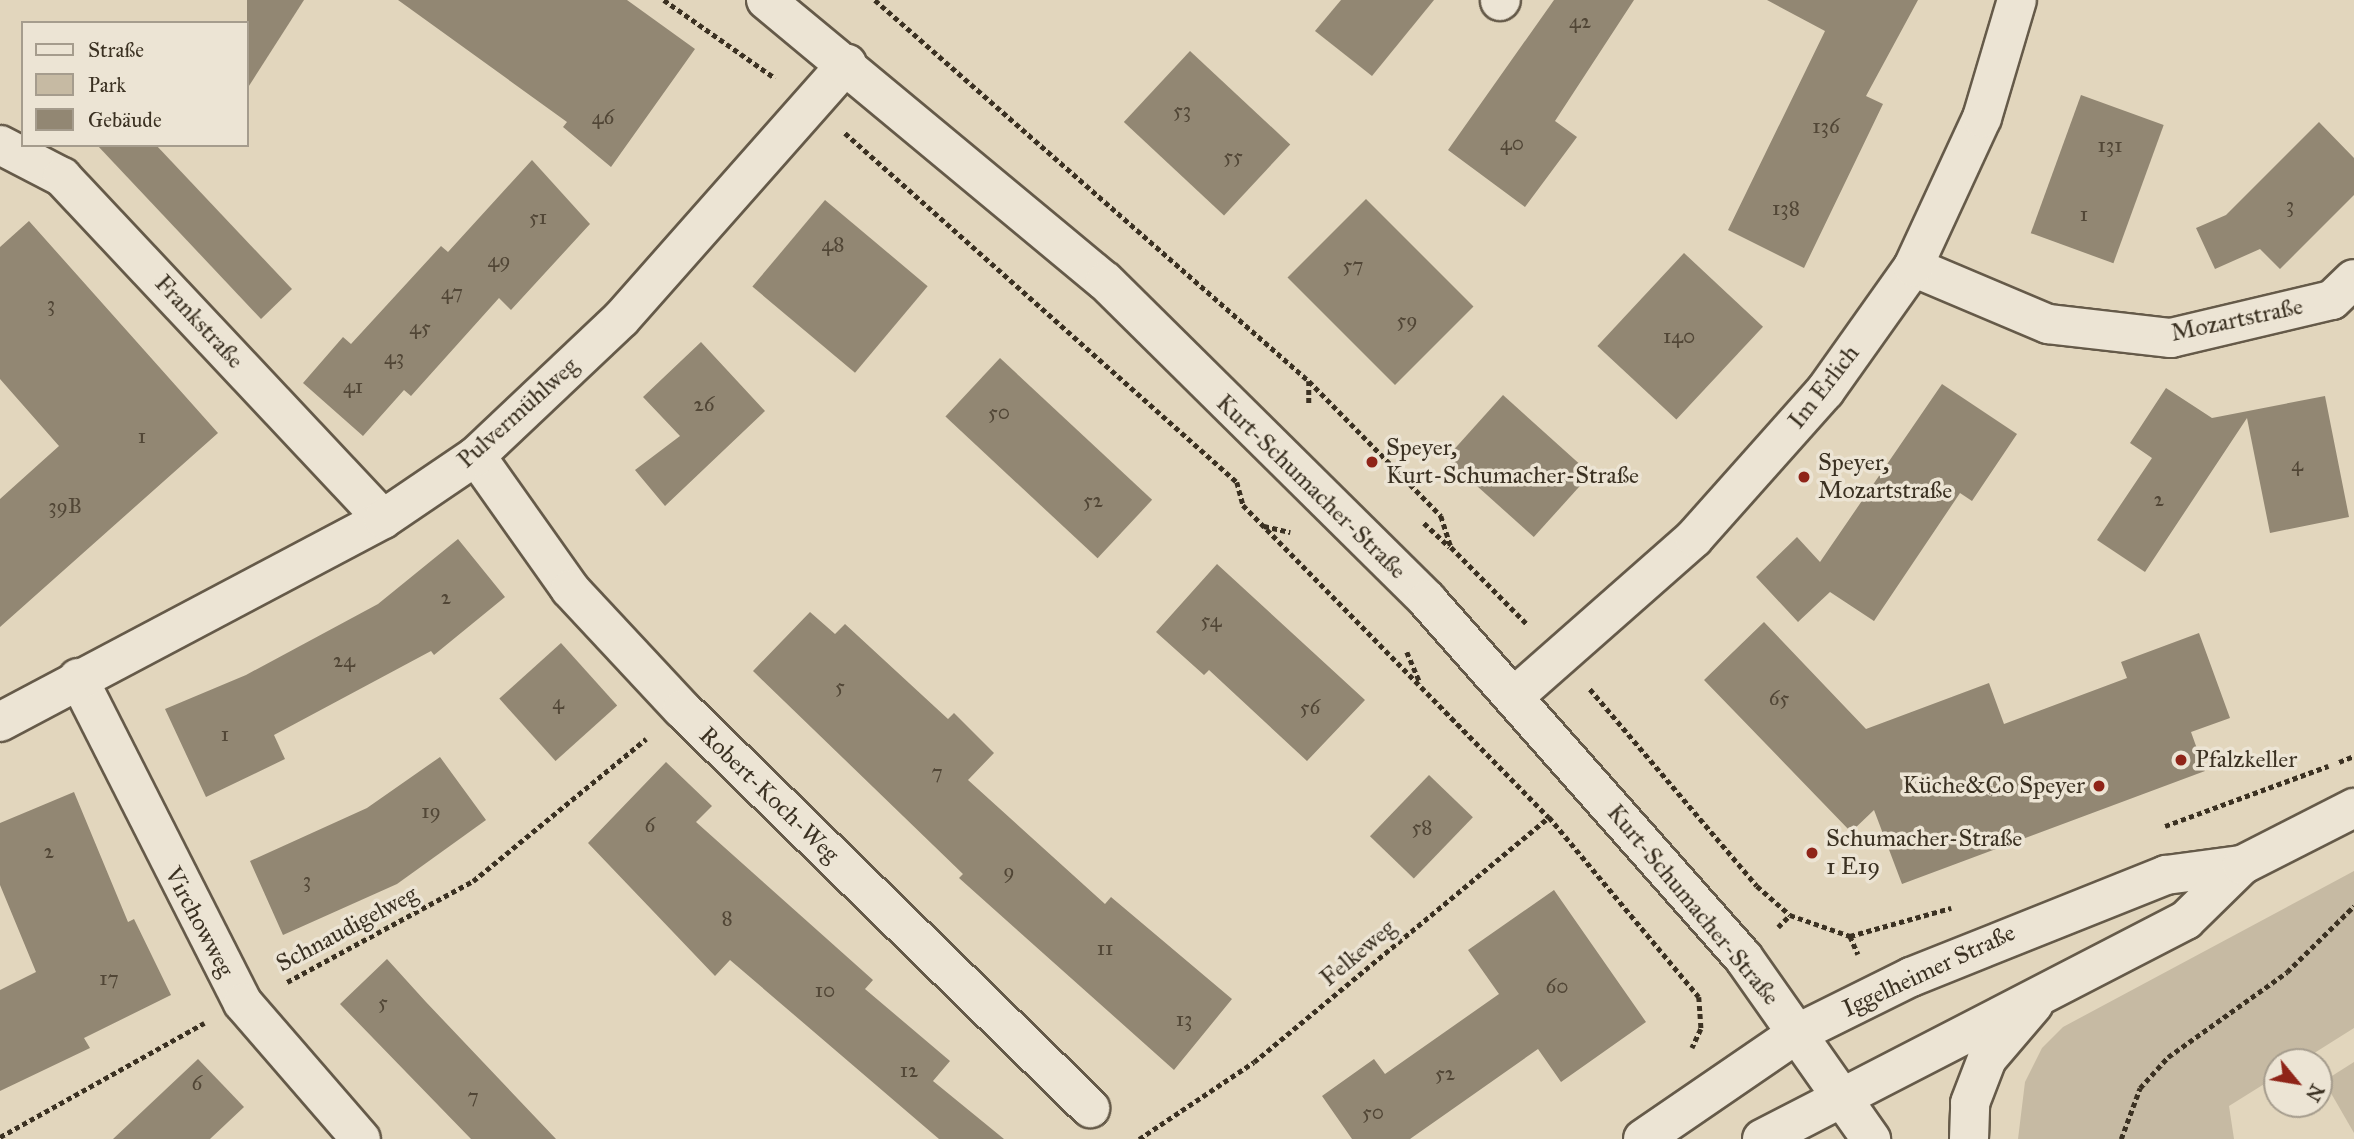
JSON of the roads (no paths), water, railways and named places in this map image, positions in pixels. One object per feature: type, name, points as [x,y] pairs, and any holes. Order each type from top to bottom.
[{"type":"street","name":"Kurt-Schumacher-Straße","points":[[766,0],[1105,281],[1516,695],[1743,957],[1871,1139]]},
{"type":"street","name":"Im Erlich","points":[[1516,695],[1694,538],[1825,391],[1913,267],[1982,118],[2017,0]]},
{"type":"street","name":"Pulvermühlweg","points":[[0,722],[78,678],[383,519],[477,456],[621,319],[846,64]]},
{"type":"street","name":"Frankstraße","points":[[0,145],[62,177],[383,519]]},
{"type":"street","name":"Mozartstraße","points":[[1913,267],[2048,324],[2171,338],[2332,300],[2354,279]]},
{"type":"street","name":"Robert-Koch-Weg","points":[[477,456],[570,589],[682,709],[1090,1108]]},
{"type":"street","name":"Virchowweg","points":[[78,678],[243,1003],[361,1139]]},
{"type":"street","name":"Iggelheimer Straße","points":[[1762,1139],[2048,988],[2186,920],[2242,865],[2354,807]]},
{"type":"street","name":"Iggelheimer Straße","points":[[1643,1139],[1798,1033],[2000,937],[2166,875],[2242,865]]},
{"type":"street","points":[[1969,1139],[1970,1103],[1987,1059],[2048,988]]},
{"type":"place","name":"Speyer, Kurt-Schumacher-Straße","points":[[1372,462]]},
{"type":"place","name":"Speyer, Mozartstraße","points":[[1804,477]]},
{"type":"place","name":"Pfalzkeller","points":[[2181,760]]},
{"type":"place","name":"Küche&Co Speyer","points":[[2099,786]]},
{"type":"place","name":"Schumacher-Straße 1 E19","points":[[1812,853]]}]
